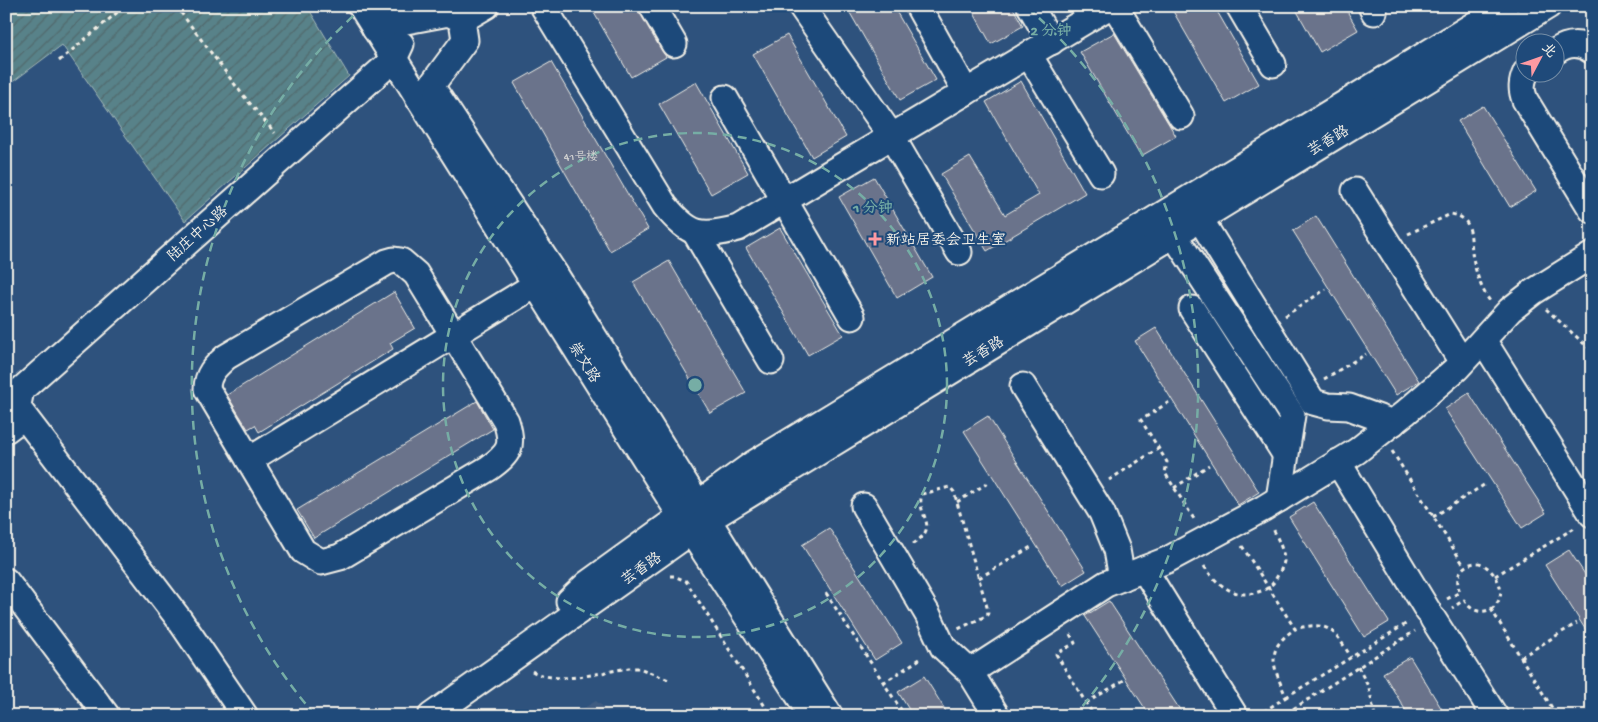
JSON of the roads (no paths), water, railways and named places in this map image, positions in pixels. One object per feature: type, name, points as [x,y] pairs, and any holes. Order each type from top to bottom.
[{"type":"street","name":"崇文路","points":[[361,6],[388,32],[546,279],[695,517],[812,716]]},
{"type":"street","points":[[462,20],[486,6]]},
{"type":"street","points":[[543,6],[665,206],[679,223],[695,232],[716,234],[738,228],[1110,6]]},
{"type":"street","points":[[652,6],[674,44]]},
{"type":"street","points":[[801,6],[892,137],[959,252]]},
{"type":"street","points":[[918,6],[966,92]]},
{"type":"street","points":[[1030,6],[1051,42]]},
{"type":"street","points":[[1115,6],[1182,116]]},
{"type":"street","points":[[1239,6],[1273,64]]},
{"type":"street","name":"芸香路","points":[[431,716],[695,517],[753,464],[1505,6]]},
{"type":"street","name":"芸香路","points":[[412,716],[566,605],[587,584],[695,517],[1174,235],[1548,6]]},
{"type":"street","points":[[388,32],[449,13],[462,20]]},
{"type":"street","points":[[425,92],[465,40],[462,20]]},
{"type":"street","name":"陆庄中心路","points":[[6,430],[14,424],[12,400],[21,390],[290,151],[388,32]]},
{"type":"street","points":[[1566,46],[1578,44],[1592,51]]},
{"type":"street","points":[[1029,55],[1101,174]]},
{"type":"street","points":[[1523,82],[1521,88],[1525,100],[1592,210]]},
{"type":"street","points":[[725,98],[852,317]]},
{"type":"street","points":[[1355,191],[1462,362]]},
{"type":"street","points":[[1200,219],[1309,396],[1328,406],[1349,407],[1387,428]]},
{"type":"street","points":[[695,232],[771,361]]},
{"type":"street","points":[[1174,235],[1292,415]]},
{"type":"street","points":[[970,672],[1106,584],[1167,560],[1271,504],[1357,451],[1387,428],[1462,362],[1510,310],[1533,292],[1592,255]]},
{"type":"street","points":[[394,260],[401,261],[416,274],[506,421],[510,433],[510,448],[503,458],[489,468],[340,558],[321,562],[303,551],[249,460],[207,389],[207,379],[213,368],[226,357],[387,262],[394,260]]},
{"type":"street","points":[[249,460],[546,279]]},
{"type":"street","points":[[1192,309],[1286,454]]},
{"type":"street","points":[[1483,340],[1588,518]]},
{"type":"street","points":[[1023,386],[1102,512],[1117,550],[1235,716]]},
{"type":"street","points":[[1271,504],[1286,454],[1292,415],[1309,396]]},
{"type":"street","points":[[12,400],[179,619],[245,716]]},
{"type":"street","points":[[1338,462],[1495,716]]},
{"type":"street","points":[[864,506],[928,615],[943,647],[970,672],[998,716]]},
{"type":"street","name":"崇文路","points":[[695,517],[830,716]]},
{"type":"street","points":[[6,581],[107,716]]},
{"type":"place","name":"新站居委会卫生室","points":[[875,239]]}]
